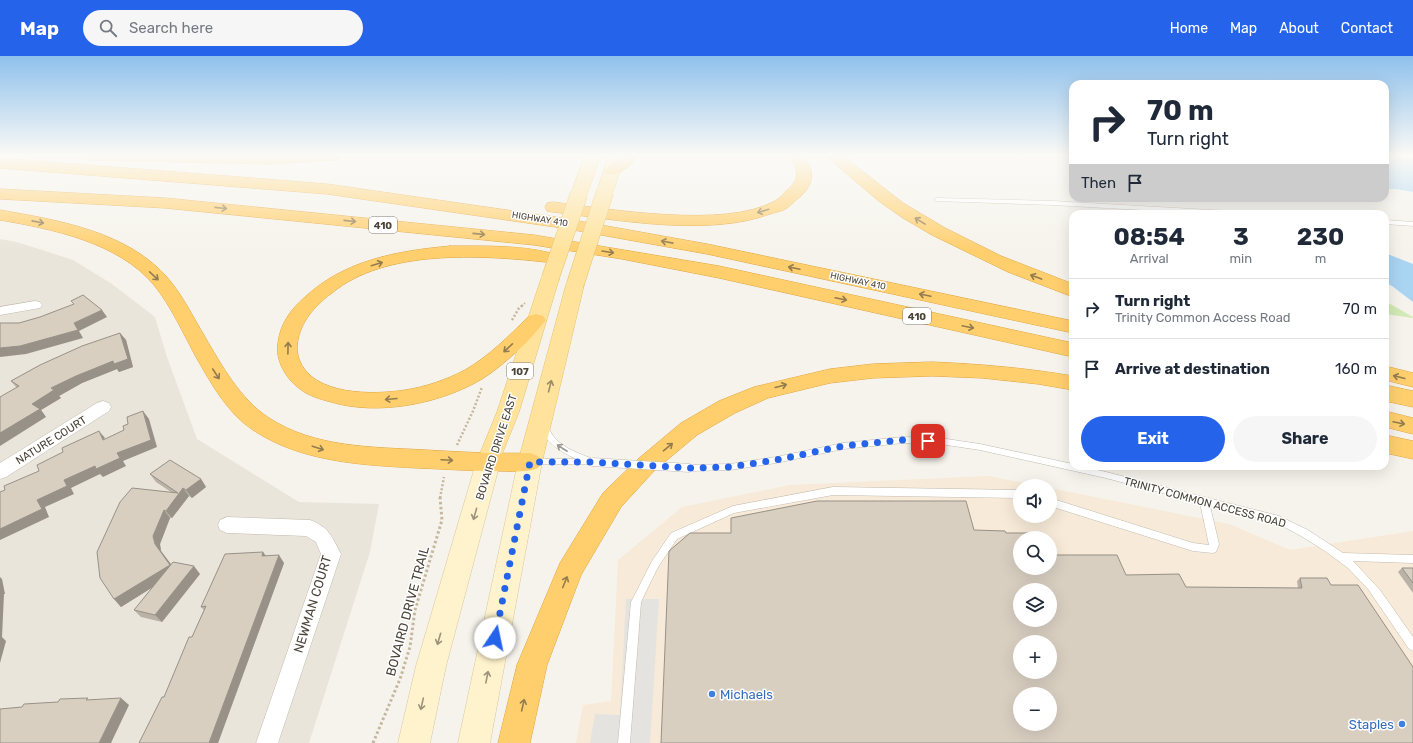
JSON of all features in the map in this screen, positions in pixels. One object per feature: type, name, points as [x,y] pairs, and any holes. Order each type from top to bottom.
[{"type":"highway","name":"HIGHWAY 410","points":[[303,187],[395,198],[562,222],[707,250],[1069,326]]},
{"type":"highway","points":[[395,198],[472,199],[666,219],[706,220],[728,219],[751,215],[771,209],[786,201],[797,192],[800,187]]},
{"type":"highway","points":[[873,187],[890,201],[920,221],[959,242],[1018,271],[1069,290]]},
{"type":"highway","name":"HIGHWAY 410","points":[[0,194],[165,203],[534,240],[622,254],[762,282],[1069,349]]},
{"type":"highway","points":[[0,215],[60,226],[88,235],[113,246],[140,263],[159,280],[174,302],[216,374],[238,405],[261,424],[288,438],[327,451],[373,457],[488,463],[530,462]]},
{"type":"highway","points":[[536,320],[508,348],[474,374],[442,388],[405,398],[360,400],[326,393],[311,387],[295,371],[289,360],[288,350],[291,328],[299,314],[313,298],[330,285],[368,266],[389,260],[430,253],[475,252],[527,254],[738,284],[762,282]]},
{"type":"highway","points":[[514,743],[532,665],[569,571],[612,500],[646,465],[689,428],[727,407],[762,392],[830,376],[873,371],[932,369],[982,371],[1038,377],[1069,382]]},
{"type":"highway","points":[[1389,374],[1413,380]]},
{"type":"highway","points":[[1389,394],[1413,399]]},
{"type":"highway","points":[[1389,421],[1413,426]]},
{"type":"highway","points":[[1389,445],[1413,450]]},
{"type":"main road","name":"BOVAIRD DRIVE EAST","points":[[414,743],[431,666],[488,463],[508,412],[536,320],[581,187]]},
{"type":"main road","points":[[474,743],[530,462],[576,285],[607,187]]},
{"type":"street","points":[[0,311],[34,305]]},
{"type":"street","name":"NATURE COURT","points":[[0,472],[102,407]]},
{"type":"street","name":"NEWMAN COURT","points":[[227,525],[310,528],[323,537],[331,554],[267,743]]},
{"type":"lane","points":[[937,200],[1053,203],[1176,210]]},
{"type":"lane","points":[[1389,222],[1413,224]]},
{"type":"lane","name":"TRINITY COMMON ACCESS ROAD","points":[[540,423],[557,445],[592,462]]},
{"type":"lane","name":"TRINITY COMMON ACCESS ROAD","points":[[530,462],[592,462],[690,468],[730,467],[776,460],[843,446],[903,440],[940,441],[980,447],[1069,467]]},
{"type":"lane","name":"TRINITY COMMON ACCESS ROAD","points":[[1084,470],[1279,520],[1305,532],[1331,548],[1371,586],[1413,646]]},
{"type":"lane","points":[[624,743],[636,602],[655,564],[674,536],[733,510],[833,491],[1013,494]]},
{"type":"lane","points":[[1057,504],[1193,547],[1213,549],[1214,544],[1204,500]]},
{"type":"lane","points":[[1342,558],[1413,559]]},
{"type":"path","points":[[456,445],[473,411],[483,385]]},
{"type":"path","name":"BOVAIRD DRIVE TRAIL","points":[[373,743],[400,679],[410,647],[415,610],[442,520],[440,500],[442,480]]},
{"type":"shaded area","points":[[0,239],[17,242],[73,260],[112,284],[155,317],[167,357],[197,439],[299,502],[379,504],[370,552],[309,743],[0,743]]},
{"type":"shaded area","points":[[989,476],[1013,481],[1013,523],[1057,523],[1057,489],[1229,524],[1290,550],[1413,531],[1413,743],[576,743],[583,705],[611,701],[618,560],[682,507],[790,485]]},
{"type":"shaded area","points":[[626,599],[659,599],[650,743],[590,743],[595,714],[620,715]]},
{"type":"green space","points":[[1389,303],[1413,317],[1389,315]]},
{"type":"water","points":[[1389,187],[1413,187],[1413,192],[1389,189]]},
{"type":"water","points":[[1389,255],[1413,264],[1413,302],[1389,285]]},
{"type":"building","points":[[83,295],[102,310],[74,323],[78,330],[20,346],[0,348],[0,323],[19,323],[40,317],[74,304],[71,301]]},
{"type":"building","points":[[120,333],[128,359],[114,364],[113,361],[51,388],[54,390],[32,404],[40,409],[0,433],[0,397],[19,386],[11,381],[40,365],[82,346]]},
{"type":"building","points":[[143,411],[151,440],[117,453],[120,458],[96,469],[95,466],[64,480],[67,486],[37,500],[42,509],[0,529],[0,492],[5,490],[4,486],[39,471],[37,465],[63,452],[62,448],[99,431],[103,440],[124,430],[123,426],[128,424],[127,417]]},
{"type":"building","points":[[170,460],[201,479],[186,490],[183,488],[166,511],[164,510],[153,536],[155,544],[170,565],[114,599],[100,578],[97,552],[120,502],[132,488],[178,493],[150,474]]},
{"type":"building","points":[[817,501],[966,501],[974,530],[1005,531],[1006,533],[1013,533],[1013,575],[1057,575],[1057,555],[1117,555],[1126,575],[1179,574],[1186,587],[1302,588],[1300,578],[1327,578],[1331,585],[1358,585],[1413,667],[1413,743],[661,743],[669,551],[690,533],[731,533],[731,518]]},
{"type":"building","points":[[263,552],[262,556],[279,555],[209,743],[139,743],[162,697],[164,697],[189,637],[192,637],[206,606],[201,607],[225,554]]},
{"type":"building","points":[[173,562],[194,566],[155,615],[134,610]]},
{"type":"building","points":[[1402,568],[1413,568],[1413,583]]},
{"type":"building","points":[[88,698],[86,700],[121,698],[99,743],[0,743],[0,709],[22,707],[24,704],[58,702],[60,699]]},
{"type":"place","name":"Michaels","points":[[712,694]]},
{"type":"place","name":"Staples","points":[[1402,724]]},
{"type":"route","points":[[495,638],[530,462],[592,462],[690,468],[730,467],[776,460],[843,446],[903,440],[928,441]]}]
